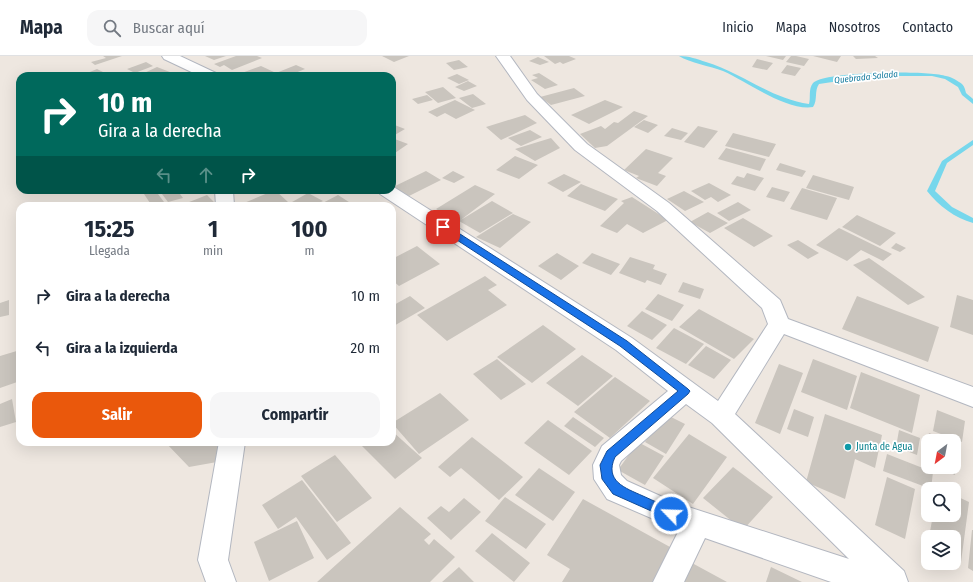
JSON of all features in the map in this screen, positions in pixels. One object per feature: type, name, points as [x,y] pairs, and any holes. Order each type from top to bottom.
[{"type":"street","points":[[169,56],[203,72]]},
{"type":"street","points":[[503,56],[532,97],[581,147],[668,212],[772,305],[779,324],[973,397]]},
{"type":"street","points":[[392,194],[624,344],[685,391],[721,416],[893,582]]},
{"type":"street","points":[[721,416],[779,324]]},
{"type":"street","points":[[685,391],[611,454],[606,465],[608,479],[617,490],[697,524],[789,552],[871,582]]},
{"type":"street","points":[[221,582],[213,560],[231,446]]},
{"type":"street","points":[[668,582],[697,524]]},
{"type":"building","points":[[103,56],[122,56],[95,65],[91,62],[106,58]]},
{"type":"building","points":[[205,56],[226,56],[214,60]]},
{"type":"building","points":[[236,56],[257,56],[262,58],[232,70],[224,65],[220,67],[214,64]]},
{"type":"building","points":[[382,56],[409,56],[394,62]]},
{"type":"building","points":[[544,56],[569,56],[576,59],[563,64],[560,62],[555,64]]},
{"type":"building","points":[[766,56],[786,56],[783,60]]},
{"type":"building","points":[[791,56],[809,59],[804,66],[786,62]]},
{"type":"building","points":[[813,56],[841,56],[837,62]]},
{"type":"building","points":[[853,56],[875,56],[878,58],[856,59]]},
{"type":"building","points":[[538,57],[549,62],[540,65],[529,61]]},
{"type":"building","points":[[757,59],[773,63],[767,70],[752,67]]},
{"type":"building","points":[[459,60],[468,67],[454,70],[446,63]]},
{"type":"building","points":[[146,62],[153,66],[138,72],[133,72],[127,69]]},
{"type":"building","points":[[296,65],[305,69],[298,72],[278,72]]},
{"type":"building","points":[[787,65],[801,68],[795,76],[781,73]]},
{"type":"building","points":[[261,66],[274,72],[244,72]]},
{"type":"building","points":[[157,67],[170,72],[146,72]]},
{"type":"building","points":[[97,69],[103,72],[90,72]]},
{"type":"building","points":[[539,73],[558,85],[545,89],[531,80],[538,78],[532,75]]},
{"type":"building","points":[[457,74],[469,80],[459,84],[447,78]]},
{"type":"building","points":[[468,81],[477,86],[464,91],[455,87]]},
{"type":"building","points":[[443,87],[456,98],[438,103],[425,92]]},
{"type":"building","points":[[574,88],[585,96],[551,105],[540,97]]},
{"type":"building","points":[[473,94],[486,104],[472,108],[459,98]]},
{"type":"building","points":[[427,95],[433,100],[418,104],[412,99]]},
{"type":"building","points":[[455,100],[475,110],[456,119],[445,113],[437,117],[428,112]]},
{"type":"building","points":[[605,100],[623,107],[589,124],[571,115]]},
{"type":"building","points":[[634,111],[648,116],[607,146],[595,148],[580,134],[601,126],[605,129],[614,122],[618,123]]},
{"type":"building","points":[[525,115],[537,123],[501,140],[486,127]]},
{"type":"building","points":[[644,120],[658,125],[648,133],[634,127]]},
{"type":"building","points":[[396,126],[405,129],[396,134]]},
{"type":"building","points":[[698,126],[718,131],[704,148],[684,142]]},
{"type":"building","points":[[672,128],[688,133],[681,140],[664,136]]},
{"type":"building","points":[[530,130],[542,137],[521,146],[508,138]]},
{"type":"building","points":[[733,133],[776,144],[769,157],[725,146]]},
{"type":"building","points":[[551,138],[560,148],[535,161],[515,149]]},
{"type":"building","points":[[396,140],[408,144],[396,152]]},
{"type":"building","points":[[726,148],[766,159],[760,171],[718,159]]},
{"type":"building","points":[[646,149],[673,158],[658,173],[666,176],[657,186],[636,178],[639,176],[624,170]]},
{"type":"building","points":[[515,156],[538,165],[519,179],[496,170]]},
{"type":"building","points":[[780,163],[806,171],[802,177],[776,170]]},
{"type":"building","points":[[426,171],[441,180],[409,196],[396,189],[396,186]]},
{"type":"building","points":[[453,171],[465,177],[454,183],[442,178]]},
{"type":"building","points":[[747,173],[764,178],[755,191],[731,184],[737,176],[744,178]]},
{"type":"building","points":[[564,174],[581,182],[563,192],[547,183]]},
{"type":"building","points":[[813,175],[854,187],[849,200],[806,188]]},
{"type":"building","points":[[709,183],[731,195],[718,202],[711,197],[705,200],[691,191]]},
{"type":"building","points":[[581,184],[618,199],[605,211],[567,196]]},
{"type":"building","points":[[475,185],[495,194],[458,222],[436,209]]},
{"type":"building","points":[[772,187],[790,192],[784,202],[766,197]]},
{"type":"building","points":[[802,188],[837,198],[827,220],[790,209]]},
{"type":"building","points":[[684,191],[704,202],[685,211],[667,199]]},
{"type":"building","points":[[144,194],[158,194],[164,202],[149,202]]},
{"type":"building","points":[[162,194],[180,194],[183,198],[168,202]]},
{"type":"building","points":[[266,194],[279,194],[288,202],[246,202]]},
{"type":"building","points":[[306,194],[310,194],[323,201],[321,202],[292,202]]},
{"type":"building","points":[[207,195],[214,202],[189,202]]},
{"type":"building","points":[[338,195],[349,202],[325,202]]},
{"type":"building","points":[[632,197],[668,220],[643,233],[627,224],[617,233],[600,226],[624,203],[621,201]]},
{"type":"building","points":[[492,201],[513,213],[480,233],[459,221]]},
{"type":"building","points":[[738,202],[751,210],[729,221],[717,213]]},
{"type":"building","points":[[708,212],[728,223],[710,233],[690,222]]},
{"type":"building","points":[[513,214],[531,222],[500,248],[476,237]]},
{"type":"building","points":[[857,215],[896,233],[880,246],[842,227]]},
{"type":"building","points":[[743,218],[773,236],[754,247],[724,228]]},
{"type":"building","points":[[839,228],[892,254],[883,261],[861,250],[847,261],[816,245]]},
{"type":"building","points":[[798,240],[819,253],[808,259],[787,245]]},
{"type":"building","points":[[896,243],[906,248],[900,252],[891,248]]},
{"type":"building","points":[[417,246],[440,264],[399,286],[396,283],[396,257]]},
{"type":"building","points":[[557,253],[579,266],[561,280],[538,266]]},
{"type":"building","points":[[592,253],[620,264],[611,275],[582,263]]},
{"type":"building","points":[[630,257],[655,265],[653,269],[667,274],[661,285],[647,280],[645,283],[619,273]]},
{"type":"building","points":[[869,258],[925,297],[908,305],[853,265]]},
{"type":"building","points":[[485,276],[497,285],[488,290],[507,305],[447,341],[417,315]]},
{"type":"building","points":[[683,282],[704,289],[700,299],[678,292]]},
{"type":"building","points":[[658,294],[684,305],[672,321],[645,309]]},
{"type":"building","points":[[957,295],[973,300],[973,335],[950,327]]},
{"type":"building","points":[[410,296],[425,308],[396,325],[396,304]]},
{"type":"building","points":[[857,296],[939,327],[928,362],[842,329]]},
{"type":"building","points":[[9,300],[9,315],[0,317],[0,303]]},
{"type":"building","points":[[699,309],[754,339],[734,359],[679,327]]},
{"type":"building","points":[[642,311],[667,325],[652,340],[627,326]]},
{"type":"building","points":[[543,325],[576,349],[532,383],[497,357]]},
{"type":"building","points":[[674,328],[704,344],[686,364],[656,348]]},
{"type":"building","points":[[706,346],[731,360],[714,379],[688,365]]},
{"type":"building","points":[[16,351],[16,382],[0,388],[0,356]]},
{"type":"building","points":[[582,355],[613,376],[578,406],[546,383]]},
{"type":"building","points":[[497,359],[526,384],[501,400],[473,374]]},
{"type":"building","points":[[813,359],[857,376],[847,410],[801,392]]},
{"type":"building","points":[[779,364],[803,373],[780,434],[755,423]]},
{"type":"building","points":[[861,372],[920,395],[912,433],[850,408]]},
{"type":"building","points":[[615,377],[650,401],[610,438],[574,412]]},
{"type":"building","points":[[440,393],[469,420],[419,454],[396,428],[396,420]]},
{"type":"building","points":[[12,399],[16,422],[0,427],[0,404]]},
{"type":"building","points":[[794,409],[814,417],[808,437],[787,429]]},
{"type":"building","points":[[937,410],[965,421],[962,442],[961,434],[941,434],[933,431]]},
{"type":"building","points":[[665,414],[685,424],[666,454],[645,442]]},
{"type":"building","name":"Junta de Agua","points":[[825,414],[882,435],[875,468],[855,459],[845,499],[806,482]]},
{"type":"building","points":[[573,417],[604,438],[595,447],[564,426]]},
{"type":"building","points":[[548,420],[592,451],[569,475],[524,443]]},
{"type":"building","points":[[899,430],[920,438],[917,455],[896,447]]},
{"type":"building","points":[[689,434],[727,457],[693,504],[653,478]]},
{"type":"building","points":[[396,435],[422,458],[395,479],[362,446],[396,446]]},
{"type":"building","points":[[472,437],[523,477],[499,500],[461,468],[450,477],[438,467]]},
{"type":"building","points":[[638,442],[664,456],[645,485],[618,470]]},
{"type":"building","points":[[169,446],[218,446],[217,462],[189,467]]},
{"type":"building","points":[[887,454],[921,467],[921,474],[933,474],[932,482],[921,482],[921,485],[883,471]]},
{"type":"building","points":[[335,455],[372,498],[337,522],[301,476]]},
{"type":"building","points":[[733,467],[773,497],[743,530],[703,498]]},
{"type":"building","points":[[539,468],[575,492],[553,521],[515,495]]},
{"type":"building","points":[[887,477],[915,489],[905,539],[875,525]]},
{"type":"building","points":[[302,480],[351,543],[327,560],[296,517],[278,529],[262,505]]},
{"type":"building","points":[[505,497],[546,524],[526,549],[485,521]]},
{"type":"building","points":[[464,498],[481,512],[451,540],[427,518],[441,506],[449,512]]},
{"type":"building","points":[[961,498],[969,502],[961,562],[961,530],[930,530],[932,522],[961,522]]},
{"type":"building","points":[[583,499],[670,547],[652,582],[562,582],[570,569],[547,555]]},
{"type":"building","points":[[400,507],[431,534],[424,540],[429,545],[434,539],[455,557],[430,582],[317,582]]},
{"type":"building","points":[[297,521],[314,558],[269,581],[254,542]]},
{"type":"building","points":[[973,530],[973,571],[968,568]]},
{"type":"building","points":[[492,533],[530,563],[514,582],[475,551]]},
{"type":"building","points":[[692,563],[727,582],[683,582]]},
{"type":"building","points":[[459,567],[474,582],[442,582]]},
{"type":"building","points":[[771,567],[802,582],[766,582]]},
{"type":"waterway","name":"Quebrada Salada","points":[[682,56],[725,70],[790,102],[811,106],[813,103],[814,87],[817,83],[826,80],[859,76],[899,74],[945,77],[961,86],[964,94],[973,102]]},
{"type":"waterway","name":"Quebrada Salada","points":[[973,142],[944,162],[931,191],[950,209],[973,221]]},
{"type":"place","name":"Junta de Agua","points":[[848,447]]},
{"type":"route","points":[[443,227],[624,344],[685,391],[611,454],[606,465],[608,479],[617,490],[671,514]]}]
